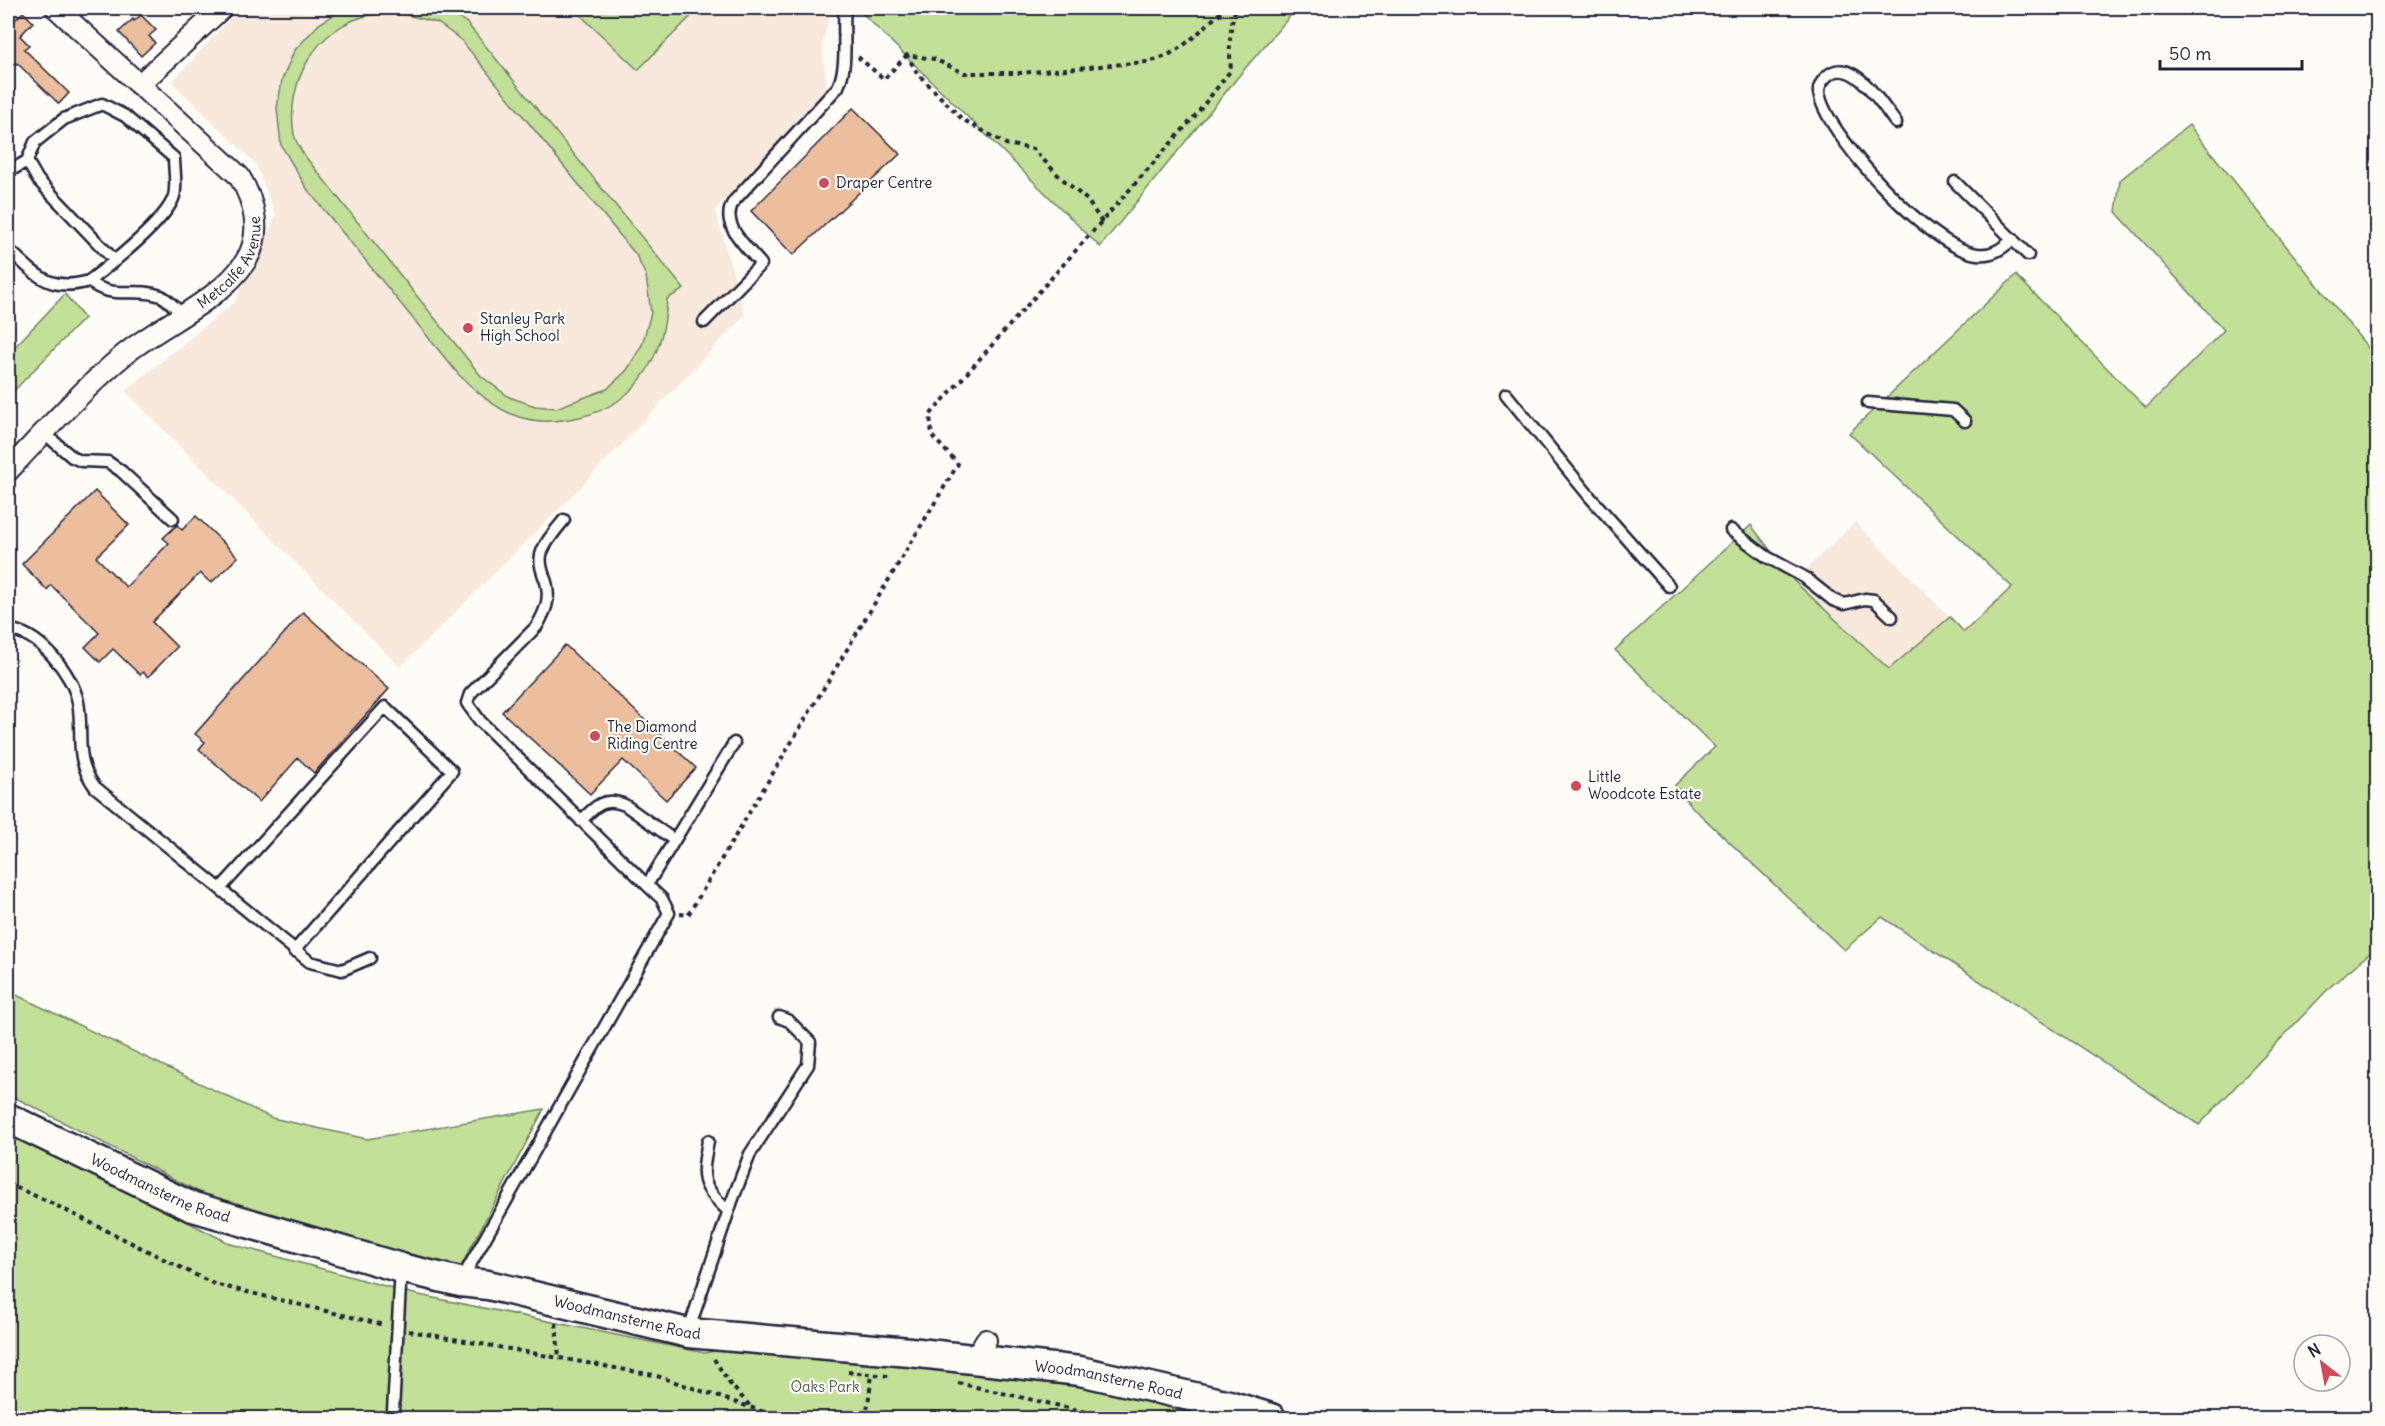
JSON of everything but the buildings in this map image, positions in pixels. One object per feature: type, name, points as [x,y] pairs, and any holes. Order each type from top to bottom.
[{"type":"main road","name":"Woodmansterne Road","points":[[8,1118],[190,1206],[401,1268],[688,1333],[980,1349],[1229,1405],[1271,1419]]},
{"type":"street","name":"Metcalfe Avenue","points":[[8,471],[125,354],[224,285],[245,263],[255,238],[254,208],[238,176],[56,8]]},
{"type":"street","points":[[139,85],[222,8]]},
{"type":"lane","points":[[704,322],[761,264],[732,228],[728,219],[731,205],[838,87],[843,76],[845,60],[843,44],[845,8]]},
{"type":"lane","points":[[1896,123],[1854,74],[1842,69],[1834,70],[1820,84],[1818,94],[1822,104],[1854,153],[1870,173],[1920,223],[1959,249],[1977,254],[1993,253],[2013,239]]},
{"type":"lane","points":[[8,172],[27,161],[35,142],[64,119],[102,104],[125,116],[174,158],[174,195],[165,212],[114,261],[89,281],[76,285],[51,284],[8,249]]},
{"type":"lane","points":[[27,161],[38,180],[114,261]]},
{"type":"lane","points":[[1955,182],[2028,255]]},
{"type":"lane","points":[[89,281],[106,292],[151,293],[163,297],[182,314]]},
{"type":"lane","points":[[1506,394],[1590,497],[1669,586]]},
{"type":"lane","points":[[1868,404],[1953,410],[1965,421]]},
{"type":"lane","points":[[44,433],[72,457],[81,461],[108,462],[121,471],[172,519]]},
{"type":"lane","points":[[460,1282],[669,913],[662,899],[480,721],[467,703],[470,694],[537,626],[543,615],[548,603],[548,592],[542,574],[541,554],[564,520]]},
{"type":"lane","points":[[1731,530],[1767,557],[1804,577],[1833,600],[1844,604],[1865,598],[1874,600],[1892,617]]},
{"type":"lane","points":[[8,630],[29,635],[41,643],[76,691],[79,705],[80,747],[85,773],[95,787],[310,962],[342,970],[370,958]]},
{"type":"lane","points":[[220,890],[385,707],[452,771],[294,951]]},
{"type":"lane","points":[[647,885],[734,743]]},
{"type":"lane","points":[[581,821],[599,803],[608,800],[617,801],[674,840]]},
{"type":"lane","points":[[688,1333],[728,1211],[750,1154],[808,1065],[810,1042],[789,1020],[779,1017]]},
{"type":"lane","points":[[708,1141],[702,1173],[709,1193],[728,1211]]},
{"type":"lane","points":[[396,1419],[393,1411],[401,1268]]},
{"type":"path","points":[[908,55],[934,59],[964,73],[1020,73],[1160,60],[1184,47],[1226,8]]},
{"type":"path","points":[[669,913],[688,915],[958,464],[932,436],[930,415],[1195,116],[1231,70],[1230,26],[1236,8]]},
{"type":"path","points":[[843,44],[884,79],[908,55]]},
{"type":"path","points":[[908,55],[916,73],[962,119],[1006,144],[1033,149],[1087,200],[1102,222]]},
{"type":"path","points":[[555,1312],[559,1358]]},
{"type":"path","points":[[710,1351],[730,1384],[752,1408]]},
{"type":"path","points":[[866,1419],[872,1376],[879,1376]]},
{"type":"path","points":[[954,1382],[1113,1419]]},
{"type":"shaded area","name":"Stanley Park High School","points":[[240,8],[832,8],[822,44],[827,90],[715,210],[745,315],[571,497],[400,667],[125,391],[235,302],[276,215],[255,163],[172,82]]},
{"type":"shaded area","points":[[1855,522],[1950,617],[1890,669],[1794,581]]},
{"type":"green space","points":[[345,8],[441,8],[466,22],[684,289],[667,299],[665,322],[652,362],[641,379],[627,393],[611,405],[591,414],[563,420],[538,421],[519,417],[494,405],[459,375],[307,189],[281,145],[277,108],[282,80],[294,51],[319,24]],"holes":[[[375,14],[403,14],[438,23],[462,41],[636,255],[646,276],[651,313],[642,345],[627,370],[607,389],[556,408],[535,406],[509,397],[481,376],[304,155],[297,142],[294,134],[293,114],[300,76],[321,43],[335,31],[352,21]]]},
{"type":"green space","points":[[573,8],[699,8],[638,70]]},
{"type":"green space","points":[[861,8],[1297,8],[1100,247],[860,11]]},
{"type":"green space","points":[[2189,125],[2377,359],[2377,947],[2331,986],[2199,1125],[1882,917],[1844,950],[1691,806],[1675,785],[1715,747],[1615,650],[1751,525],[1794,581],[1889,669],[1950,617],[1964,632],[2012,587],[1849,433],[2016,275],[2146,408],[2224,330],[2116,212],[2120,180]]},
{"type":"green space","points":[[65,294],[84,318],[8,397],[8,354]]},
{"type":"green space","points":[[8,991],[272,1118],[367,1139],[544,1109],[459,1270],[366,1245],[205,1195],[8,1094]]},
{"type":"green space","name":"Oaks Park","points":[[8,1131],[231,1244],[414,1294],[705,1353],[741,1345],[973,1365],[1271,1418],[8,1418]]},
{"type":"place","name":"Draper Centre","points":[[824,183]]},
{"type":"place","name":"Stanley Park High School","points":[[468,328]]},
{"type":"place","name":"The Diamond Riding Centre","points":[[595,736]]},
{"type":"place","name":"Little Woodcote Estate","points":[[1576,786]]}]
